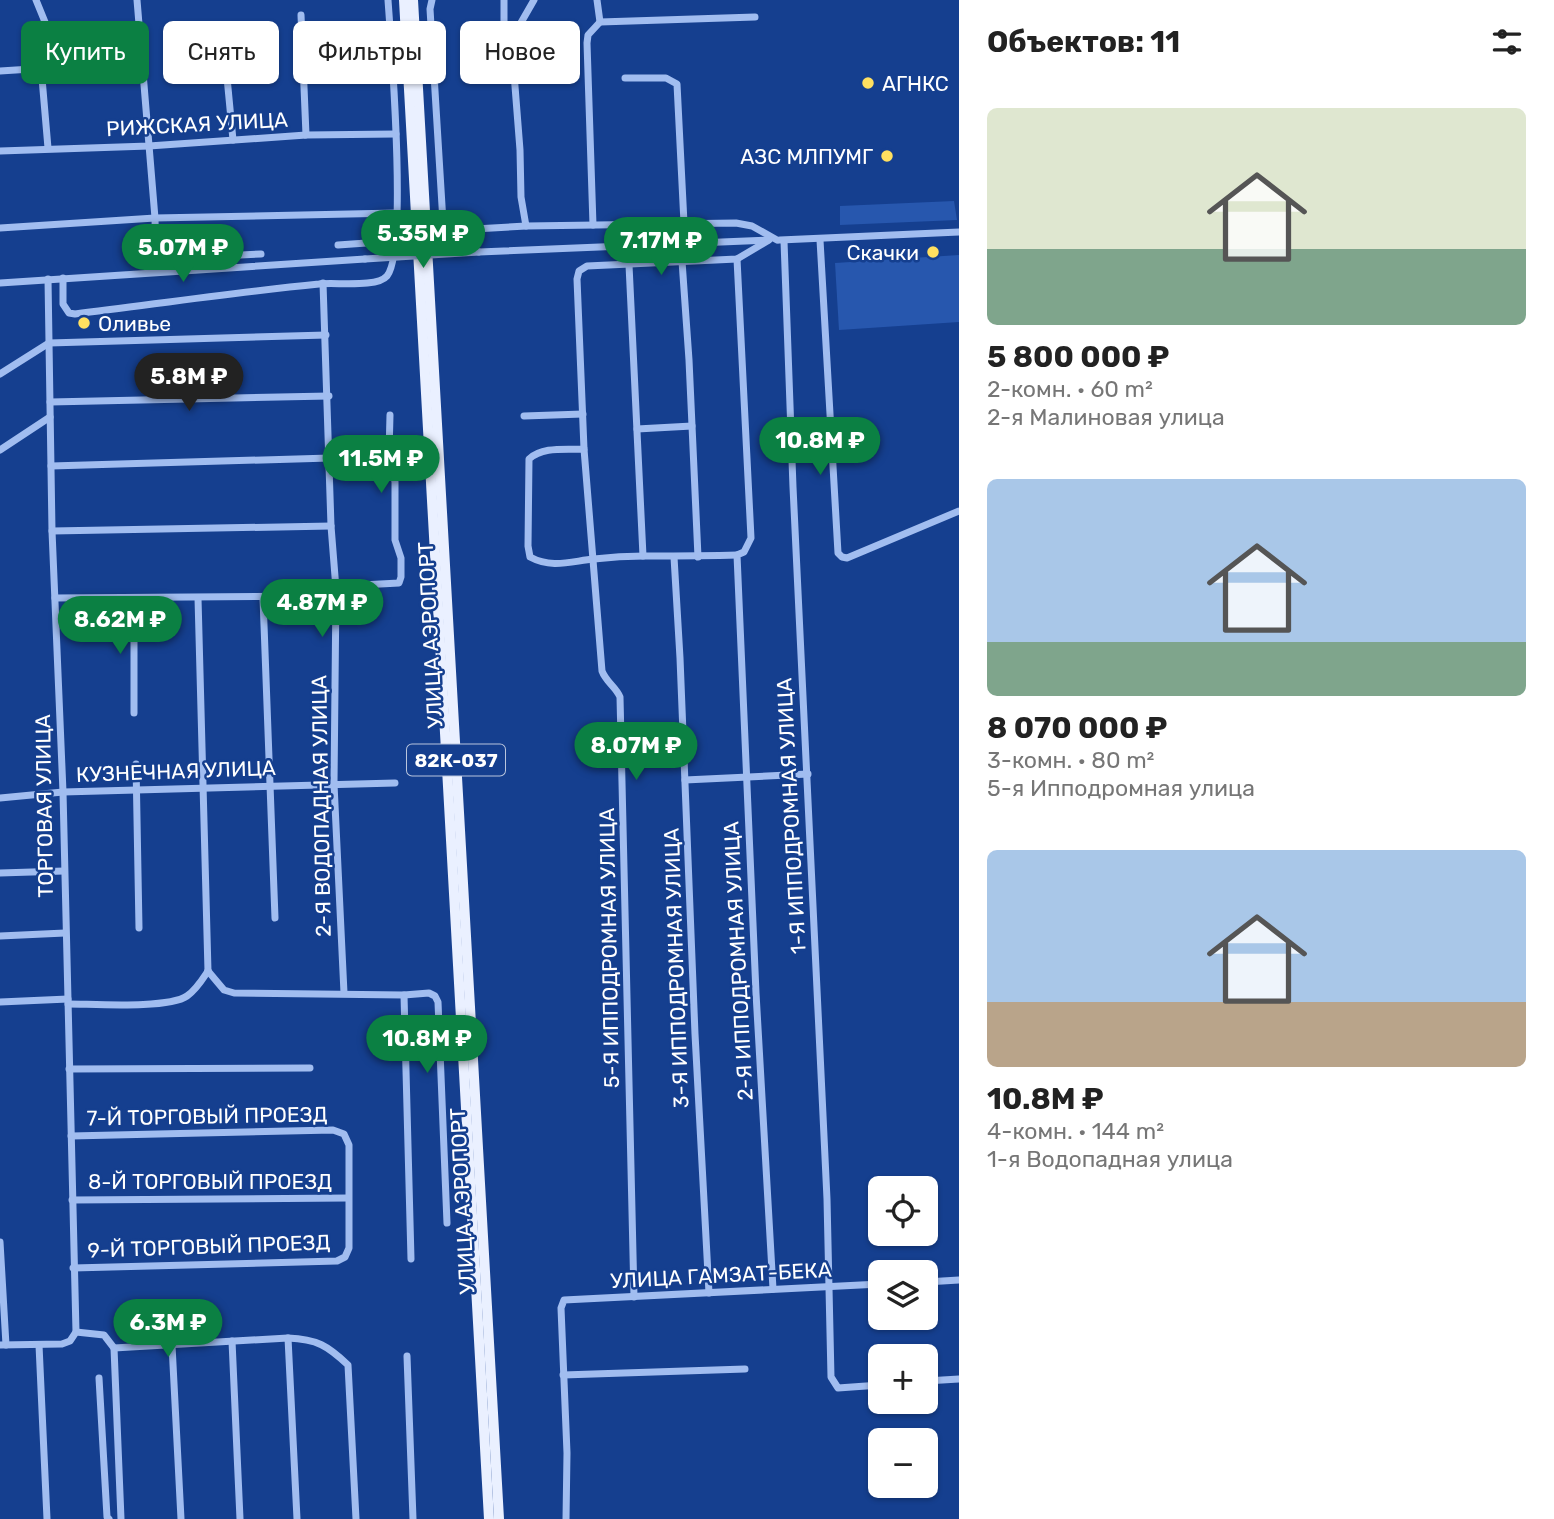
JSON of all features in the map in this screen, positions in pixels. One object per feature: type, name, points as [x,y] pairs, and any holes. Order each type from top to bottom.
[{"type":"main road","name":"УЛИЦА АЭРОПОРТ","points":[[404,0],[489,1519]]},
{"type":"main road","name":"УЛИЦА АЭРОПОРТ","points":[[413,0],[499,1519]]},
{"type":"street","points":[[36,0],[45,21]]},
{"type":"street","points":[[137,0],[138,21]]},
{"type":"street","points":[[63,278],[63,304],[69,313],[75,314],[323,283],[380,281],[387,276],[393,264],[397,213],[396,134],[388,0]]},
{"type":"street","points":[[432,0],[430,9],[443,222],[448,227],[457,230],[526,226],[736,223],[752,226],[776,240]]},
{"type":"street","points":[[504,0],[505,21]]},
{"type":"street","points":[[522,21],[534,0]]},
{"type":"street","points":[[597,0],[600,22]]},
{"type":"street","points":[[301,15],[306,135]]},
{"type":"street","points":[[593,225],[588,35],[600,22],[755,17]]},
{"type":"street","points":[[0,71],[21,69]]},
{"type":"street","points":[[625,78],[666,78],[677,84],[684,223]]},
{"type":"street","points":[[42,84],[48,148]]},
{"type":"street","points":[[143,84],[155,219],[156,272]]},
{"type":"street","points":[[228,84],[233,140]]},
{"type":"street","points":[[515,84],[521,197],[526,226]]},
{"type":"street","name":"РИЖСКАЯ УЛИЦА","points":[[0,151],[149,146],[306,135],[396,134]]},
{"type":"street","points":[[0,228],[155,219],[397,213]]},
{"type":"street","points":[[0,283],[479,252],[820,240],[959,232]]},
{"type":"street","points":[[643,556],[629,265],[737,260],[776,240]]},
{"type":"street","name":"1-Я ИППОДРОМНАЯ УЛИЦА","points":[[776,240],[791,379],[793,487],[808,774],[831,1377],[838,1388],[868,1385]]},
{"type":"street","points":[[820,240],[838,553],[847,558],[959,511]]},
{"type":"street","points":[[338,245],[394,241]]},
{"type":"street","points":[[156,259],[261,254]]},
{"type":"street","name":"2-Я ИППОДРОМНАЯ УЛИЦА","points":[[737,260],[751,538],[744,552],[737,555],[773,1289]]},
{"type":"street","points":[[681,261],[698,557]]},
{"type":"street","name":"5-Я ИППОДРОМНАЯ УЛИЦА","points":[[629,265],[587,267],[579,271],[577,279],[584,449],[602,671],[620,697],[634,1297]]},
{"type":"street","name":"ТОРГОВАЯ УЛИЦА","points":[[48,279],[52,531],[63,792],[76,1332]]},
{"type":"street","name":"2-Я ВОДОПАДНАЯ УЛИЦА","points":[[323,283],[331,526],[336,589],[334,784],[344,993]]},
{"type":"street","points":[[0,374],[49,343],[326,335]]},
{"type":"street","points":[[50,402],[328,396]]},
{"type":"street","points":[[524,416],[583,414]]},
{"type":"street","points":[[55,598],[325,596],[348,586],[399,583],[401,558],[394,540],[395,482],[389,454],[390,415]]},
{"type":"street","points":[[0,450],[50,417]]},
{"type":"street","points":[[637,429],[692,426]]},
{"type":"street","points":[[584,449],[544,451],[529,459],[530,557],[558,564],[643,556],[737,555]]},
{"type":"street","points":[[51,466],[330,458]]},
{"type":"street","points":[[52,531],[331,526]]},
{"type":"street","name":"3-Я ИППОДРОМНАЯ УЛИЦА","points":[[674,557],[681,658],[694,1008],[709,1293]]},
{"type":"street","points":[[198,598],[208,971],[224,990],[234,993],[429,993],[435,996],[438,1002],[447,1223]]},
{"type":"street","points":[[263,598],[275,918]]},
{"type":"street","points":[[134,599],[134,713]]},
{"type":"street","points":[[136,764],[139,928]]},
{"type":"street","points":[[685,780],[808,774]]},
{"type":"street","name":"КУЗНЕЧНАЯ УЛИЦА","points":[[0,798],[63,792],[395,783]]},
{"type":"street","points":[[0,873],[64,871]]},
{"type":"street","points":[[0,936],[65,933]]},
{"type":"street","points":[[0,1002],[153,1003],[177,1000],[186,997],[208,971]]},
{"type":"street","points":[[404,995],[411,1259]]},
{"type":"street","points":[[69,1069],[310,1068]]},
{"type":"street","name":"7-Й ТОРГОВЫЙ ПРОЕЗД","points":[[71,1136],[333,1130],[344,1134],[349,1145],[348,1198]]},
{"type":"street","name":"8-Й ТОРГОВЫЙ ПРОЕЗД","points":[[72,1199],[348,1198]]},
{"type":"street","name":"9-Й ТОРГОВЫЙ ПРОЕЗД","points":[[74,1268],[337,1261],[345,1257],[349,1248],[348,1198]]},
{"type":"street","points":[[0,1242],[3,1345],[62,1344],[70,1341],[76,1332],[104,1335],[114,1348],[121,1519]]},
{"type":"street","points":[[938,1281],[959,1280]]},
{"type":"street","name":"УЛИЦА ГАМЗАТ-БЕКА","points":[[563,1375],[561,1308],[564,1300],[868,1285]]},
{"type":"street","points":[[114,1348],[288,1338],[322,1343],[348,1365],[356,1519]]},
{"type":"street","points":[[288,1338],[297,1519]]},
{"type":"street","points":[[232,1342],[240,1519]]},
{"type":"street","points":[[39,1345],[47,1519]]},
{"type":"street","points":[[172,1345],[181,1519]]},
{"type":"street","points":[[407,1356],[412,1519]]},
{"type":"street","points":[[566,1519],[567,1453],[563,1375],[745,1369]]},
{"type":"street","points":[[99,1378],[108,1518]]},
{"type":"street","points":[[938,1380],[959,1379]]},
{"type":"shaded area","points":[[954,201],[957,220],[840,225],[840,206]]},
{"type":"shaded area","points":[[959,255],[959,322],[839,330],[835,263]]},
{"type":"place","name":"АГНКС","points":[[868,83]]},
{"type":"place","name":"АЗС МЛПУМГ","points":[[887,156]]},
{"type":"place","name":"Скачки","points":[[933,252]]},
{"type":"place","name":"Оливье","points":[[84,323]]}]
